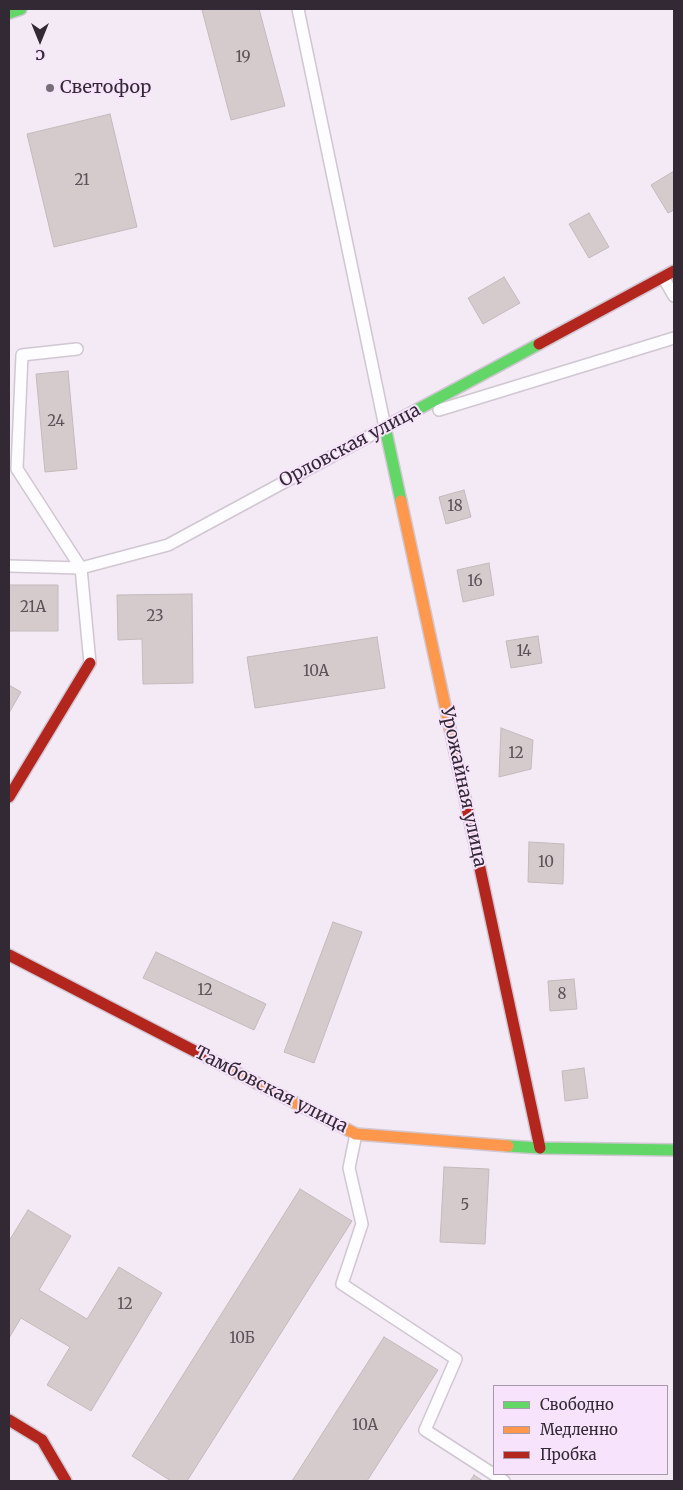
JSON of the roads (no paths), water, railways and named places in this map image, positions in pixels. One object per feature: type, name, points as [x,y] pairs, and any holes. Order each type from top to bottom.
[{"type":"street","points":[[9,13],[22,9]]},
{"type":"street","name":"Орловская улица","points":[[385,427],[674,271]]},
{"type":"street","name":"Урожайная улица","points":[[385,427],[540,1148]]},
{"type":"street","points":[[9,797],[90,663]]},
{"type":"street","name":"Тамбовская улица","points":[[9,955],[356,1134],[540,1148],[674,1150]]},
{"type":"street","points":[[9,1420],[42,1440],[66,1481]]},
{"type":"lane","points":[[298,9],[385,427],[674,338]]},
{"type":"lane","points":[[663,277],[674,296]]},
{"type":"lane","points":[[78,349],[22,355],[17,469],[81,568],[90,663]]},
{"type":"lane","name":"Орловская улица","points":[[9,566],[81,568],[168,545],[385,427]]},
{"type":"lane","points":[[356,1134],[349,1168],[362,1224],[342,1284],[456,1359],[425,1430],[493,1474]]},
{"type":"place","name":"Светофор","points":[[50,88]]}]
